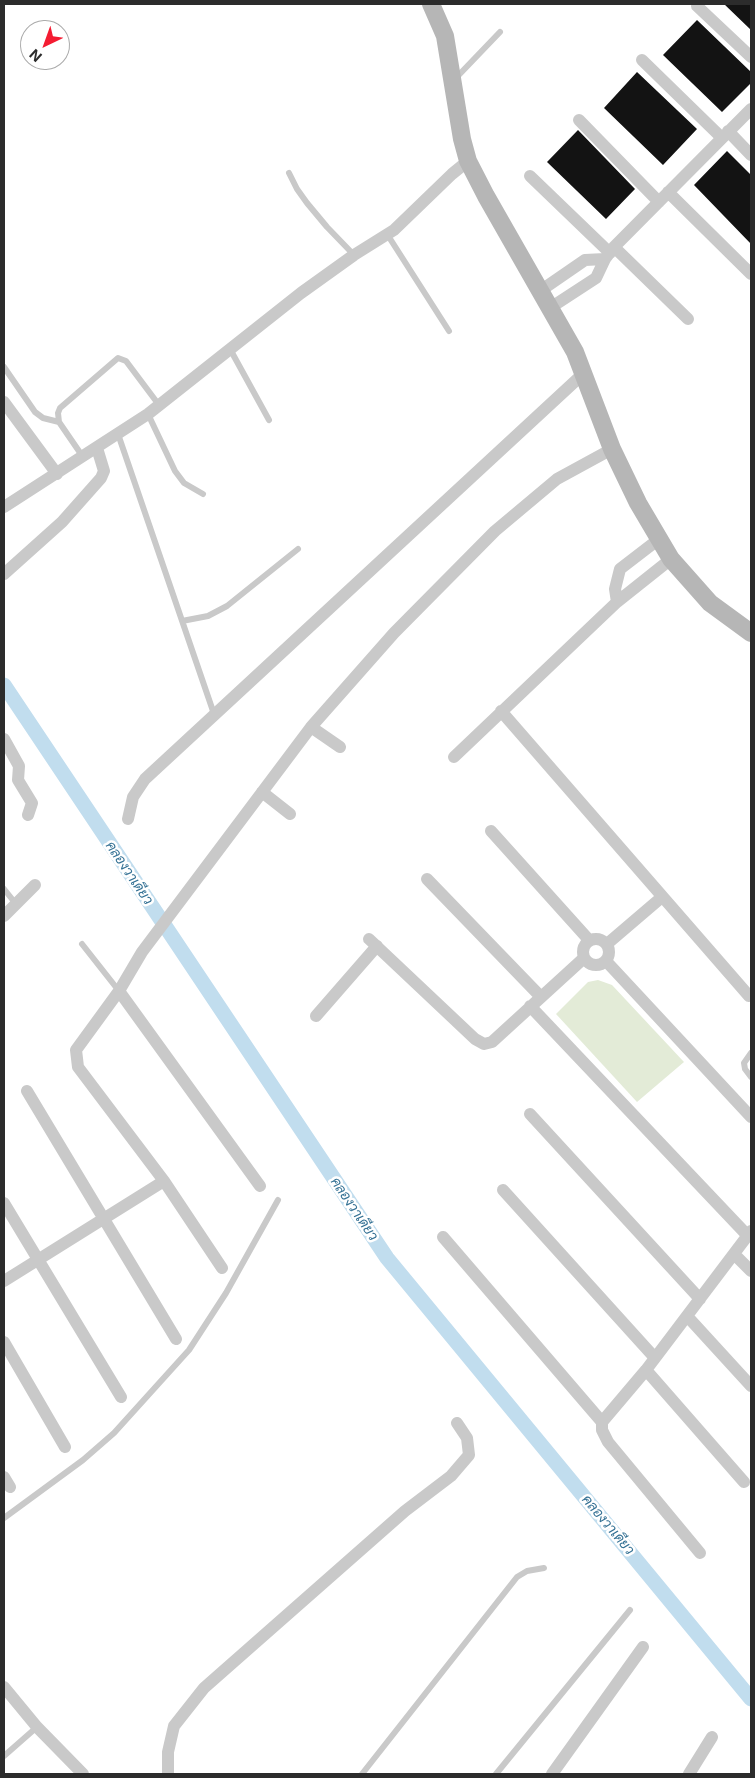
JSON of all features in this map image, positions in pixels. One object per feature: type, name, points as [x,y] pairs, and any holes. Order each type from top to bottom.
[{"type":"street","points":[[431,4],[445,36],[462,138],[468,160],[486,196],[576,352],[612,449],[638,503],[671,560],[710,603],[751,633]]},
{"type":"street","points":[[697,6],[751,57]]},
{"type":"street","points":[[642,60],[725,134],[751,154]]},
{"type":"street","points":[[550,308],[596,278],[610,253],[751,108]]},
{"type":"street","points":[[579,120],[659,202]]},
{"type":"street","points":[[4,507],[148,414],[301,293],[354,255],[394,230],[468,160]]},
{"type":"street","points":[[530,176],[610,253],[688,319]]},
{"type":"street","points":[[668,192],[751,274]]},
{"type":"street","points":[[540,291],[585,260],[610,253]]},
{"type":"street","points":[[128,819],[133,797],[145,779],[584,372]]},
{"type":"street","points":[[4,402],[57,474]]},
{"type":"street","points":[[4,574],[62,522],[100,478],[104,472],[96,448]]},
{"type":"street","points":[[222,1268],[164,1181],[78,1067],[76,1050],[119,991],[142,952],[262,792],[312,727],[394,633],[495,531],[556,479],[612,449]]},
{"type":"street","points":[[617,602],[615,588],[620,569],[659,540]]},
{"type":"street","points":[[454,757],[617,602],[671,560]]},
{"type":"street","points":[[501,711],[749,996]]},
{"type":"street","points":[[312,727],[340,747]]},
{"type":"street","points":[[4,739],[19,766],[18,780],[32,803],[28,815]]},
{"type":"street","points":[[262,792],[290,814]]},
{"type":"street","points":[[490,830],[589,940]]},
{"type":"street","points":[[428,878],[540,998]]},
{"type":"street","points":[[4,916],[35,884]]},
{"type":"street","points":[[607,944],[662,897]]},
{"type":"street","points":[[316,1016],[373,942],[469,1034],[484,1044],[492,1042],[584,958],[584,947],[589,940],[600,939],[607,944],[609,954],[606,961],[602,964],[594,965],[584,958]]},
{"type":"street","points":[[606,961],[751,1117]]},
{"type":"street","points":[[119,991],[260,1186]]},
{"type":"street","points":[[530,1006],[750,1234],[646,1370],[602,1422],[602,1430],[608,1442],[700,1553]]},
{"type":"street","points":[[27,1091],[176,1339]]},
{"type":"street","points":[[530,1114],[700,1300]]},
{"type":"street","points":[[4,1282],[102,1218],[164,1181]]},
{"type":"street","points":[[503,1190],[655,1358]]},
{"type":"street","points":[[4,1204],[121,1397]]},
{"type":"street","points":[[443,1237],[602,1422]]},
{"type":"street","points":[[734,1254],[751,1271]]},
{"type":"street","points":[[687,1316],[751,1386]]},
{"type":"street","points":[[4,1342],[65,1447]]},
{"type":"street","points":[[646,1370],[744,1482]]},
{"type":"street","points":[[168,1774],[168,1752],[174,1726],[204,1688],[405,1510],[451,1476],[469,1455],[467,1438],[457,1423]]},
{"type":"street","points":[[552,1774],[642,1647]]},
{"type":"street","points":[[4,1687],[37,1727],[83,1774]]},
{"type":"street","points":[[689,1774],[712,1737]]},
{"type":"lane","points":[[453,82],[500,32]]},
{"type":"lane","points":[[289,173],[297,190],[307,203],[354,255]]},
{"type":"lane","points":[[387,234],[449,331]]},
{"type":"lane","points":[[230,349],[269,420]]},
{"type":"lane","points":[[83,456],[60,422],[58,413],[60,408],[118,358],[126,360],[159,405]]},
{"type":"lane","points":[[4,368],[35,412],[43,418],[60,422]]},
{"type":"lane","points":[[148,414],[175,471],[184,483],[203,494]]},
{"type":"lane","points":[[118,434],[214,715]]},
{"type":"lane","points":[[182,622],[208,616],[227,606],[298,549]]},
{"type":"lane","points":[[4,889],[16,904]]},
{"type":"lane","points":[[82,944],[119,991]]},
{"type":"lane","points":[[751,1053],[744,1063],[745,1069],[751,1077]]},
{"type":"lane","points":[[4,1518],[83,1460],[114,1433],[189,1350],[226,1293],[278,1200]]},
{"type":"lane","points":[[362,1774],[517,1578],[527,1571],[544,1568]]},
{"type":"lane","points":[[496,1774],[630,1610]]},
{"type":"lane","points":[[4,1756],[37,1727]]},
{"type":"green space","points":[[598,980],[612,985],[684,1062],[637,1102],[556,1014],[588,982]]},
{"type":"building","points":[[724,4],[751,4],[751,30]]},
{"type":"building","points":[[697,20],[751,72],[751,83],[722,112],[663,55]]},
{"type":"building","points":[[637,72],[697,129],[663,165],[604,108]]},
{"type":"building","points":[[578,130],[635,189],[606,219],[547,162]]},
{"type":"building","points":[[727,151],[751,175],[751,244],[694,185]]},
{"type":"waterway","name":"คลองวาเดียว","points":[[4,685],[387,1258],[751,1699]]}]
